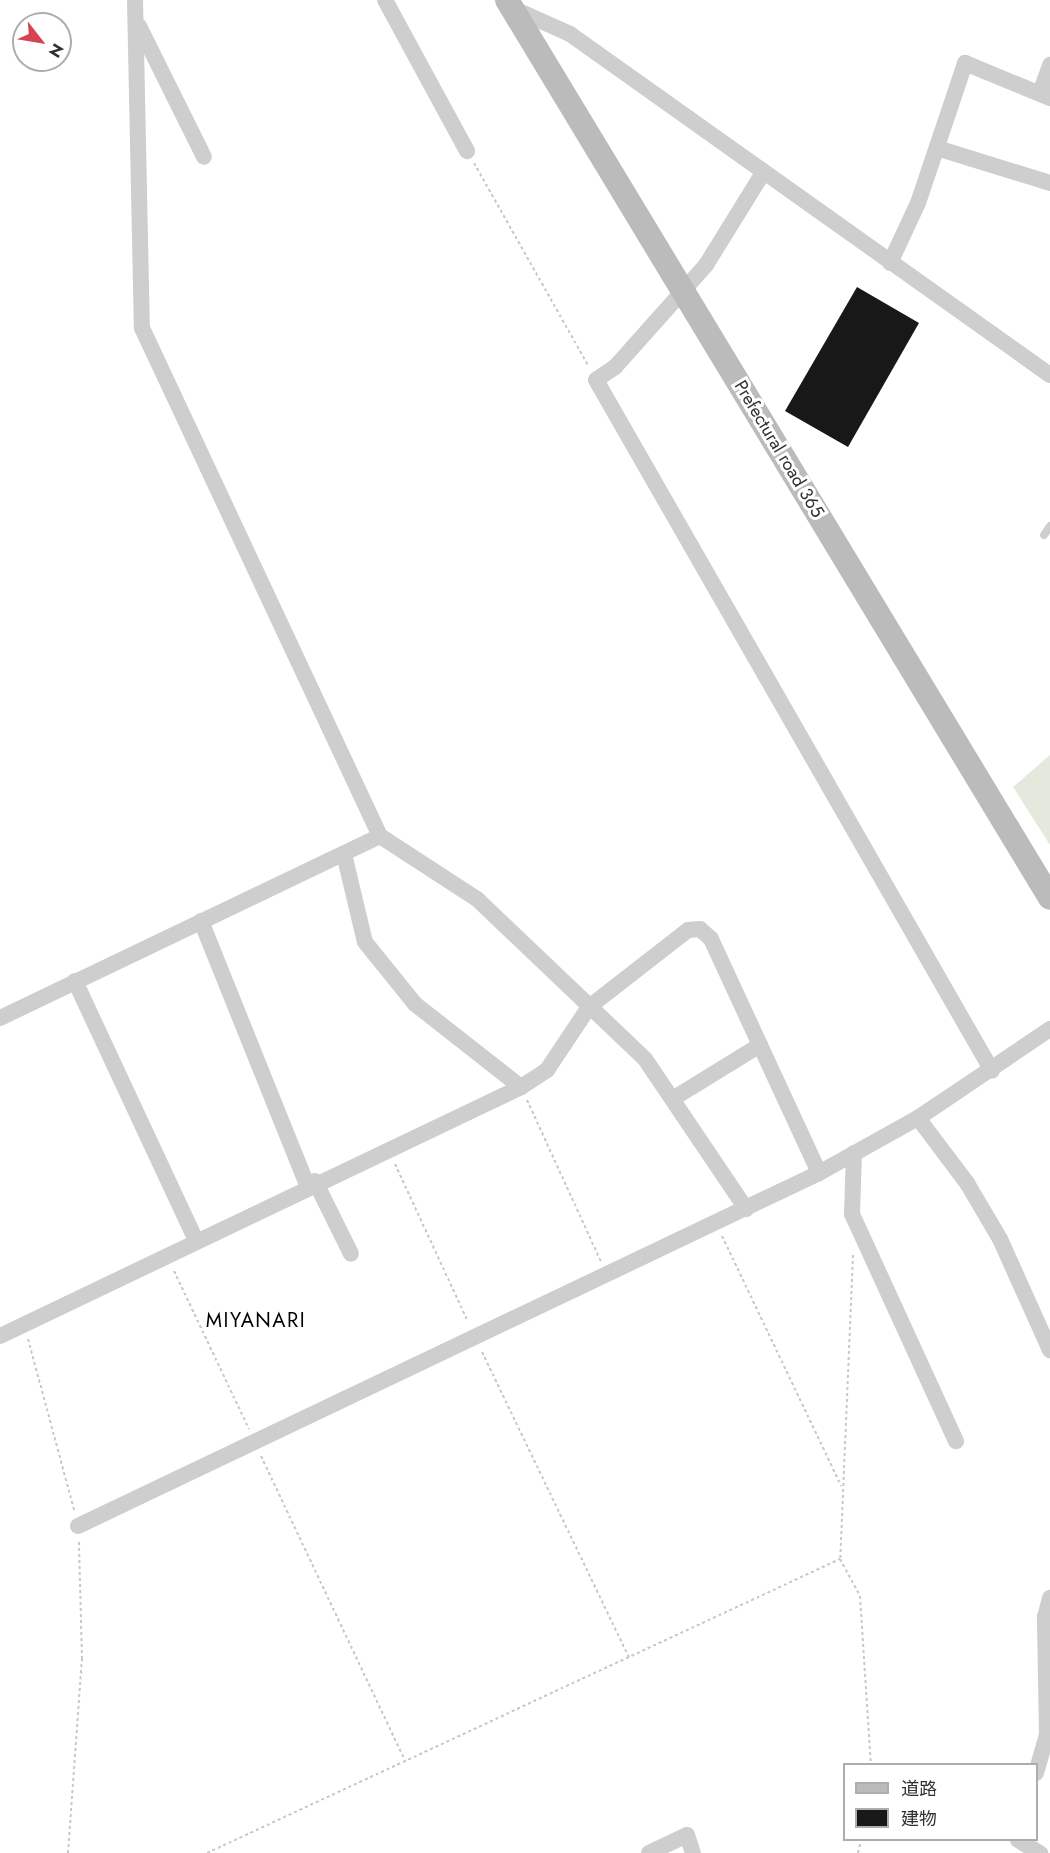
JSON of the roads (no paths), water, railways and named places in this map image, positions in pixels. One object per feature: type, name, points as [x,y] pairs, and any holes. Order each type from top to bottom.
[{"type":"main road","name":"Prefectural road 365","points":[[510,4],[1050,898]]},
{"type":"street","points":[[135,0],[141,328],[380,836],[477,899],[645,1059],[674,1098],[746,1209]]},
{"type":"street","points":[[385,0],[467,151]]},
{"type":"street","points":[[510,4],[570,34],[1050,375]]},
{"type":"street","points":[[137,22],[204,157]]},
{"type":"street","points":[[890,263],[937,148],[965,63],[1045,96],[1050,65]]},
{"type":"street","points":[[937,148],[1050,183]]},
{"type":"street","points":[[763,173],[684,293],[615,367],[596,380],[992,1071]]},
{"type":"street","points":[[0,1018],[380,836]]},
{"type":"street","points":[[344,854],[365,942],[415,1004],[521,1087]]},
{"type":"street","points":[[201,921],[311,1183],[351,1254]]},
{"type":"street","points":[[0,1336],[311,1183],[521,1087],[547,1070],[590,1007],[688,930],[700,928],[711,939],[819,1173]]},
{"type":"street","points":[[75,981],[196,1240]]},
{"type":"street","points":[[78,1526],[819,1173],[918,1118],[992,1071],[1050,1029]]},
{"type":"street","points":[[674,1098],[760,1045]]},
{"type":"street","points":[[918,1118],[1000,1239],[1050,1350]]},
{"type":"street","points":[[854,1153],[855,1222],[956,1441]]},
{"type":"street","points":[[1038,1766],[1047,1735],[1045,1617],[1050,1598]]},
{"type":"street","points":[[649,1853],[687,1835],[693,1853]]},
{"type":"street","points":[[1021,1841],[1040,1853]]},
{"type":"lane","points":[[1044,535],[1050,526]]},
{"type":"district","name":"MIYANARI","points":[[256,1320]]}]
